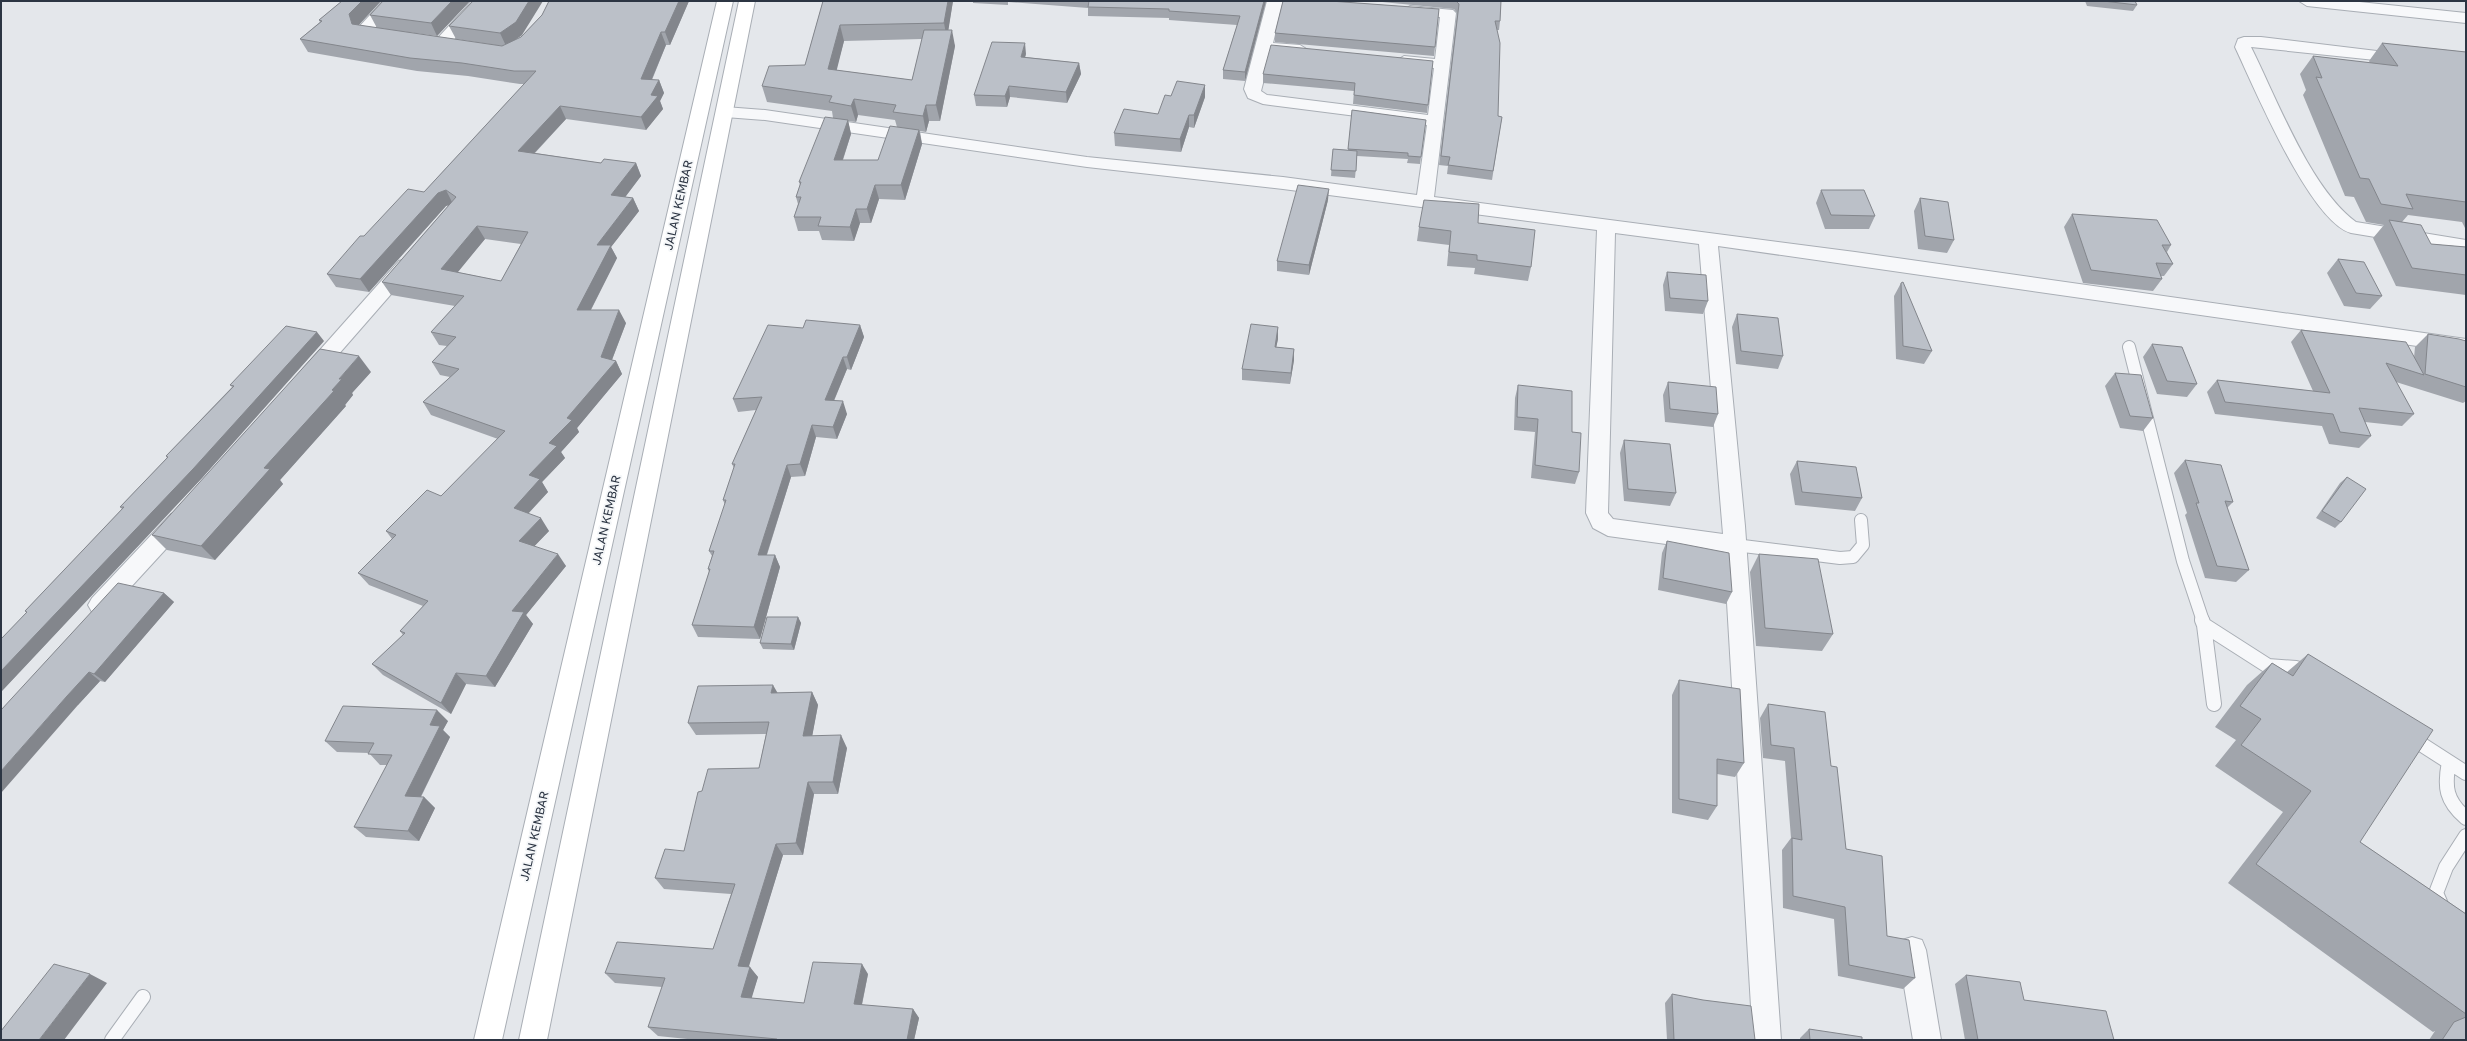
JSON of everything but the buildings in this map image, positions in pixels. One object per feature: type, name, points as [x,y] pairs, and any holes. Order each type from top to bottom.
[{"type":"main road","name":"JALAN KEMBAR","points":[[488,1040],[725,1]]},
{"type":"main road","points":[[534,1040],[734,113],[747,1]]},
{"type":"street","points":[[392,1],[366,27],[365,31],[405,39]]},
{"type":"street","points":[[463,47],[434,43],[481,1]]},
{"type":"street","points":[[1275,1],[1252,89],[1259,98],[1436,121]]},
{"type":"street","points":[[2307,1],[2466,18]]},
{"type":"street","points":[[1395,10],[1449,7],[1425,201]]},
{"type":"street","points":[[2422,60],[2261,42],[2244,42],[2243,47],[2313,186],[2336,217],[2351,227],[2466,246]]},
{"type":"street","points":[[1264,47],[1318,52]]},
{"type":"street","points":[[1388,59],[1443,64]]},
{"type":"street","points":[[734,113],[765,115],[1087,162],[1425,201],[1708,239],[2466,346]]},
{"type":"street","points":[[1606,226],[1597,513],[1600,522],[1608,527],[1735,545]]},
{"type":"street","points":[[1708,239],[1735,545],[1768,1040]]},
{"type":"street","points":[[296,390],[417,253]]},
{"type":"street","points":[[87,618],[195,503]]},
{"type":"street","points":[[1912,950],[1927,1040]]},
{"type":"lane","points":[[2129,347],[2183,561],[2204,625],[2214,704]]},
{"type":"lane","points":[[1735,545],[1840,558],[1853,557],[1859,553],[1863,546],[1861,520]]},
{"type":"lane","points":[[2204,625],[2261,663],[2272,667],[2298,669],[2319,680]]},
{"type":"lane","points":[[2397,729],[2466,773]]},
{"type":"lane","points":[[2449,762],[2444,785],[2456,810],[2466,818]]},
{"type":"lane","points":[[2466,836],[2438,881],[2435,894],[2437,901],[2466,924]]},
{"type":"lane","points":[[112,1040],[143,997]]}]
